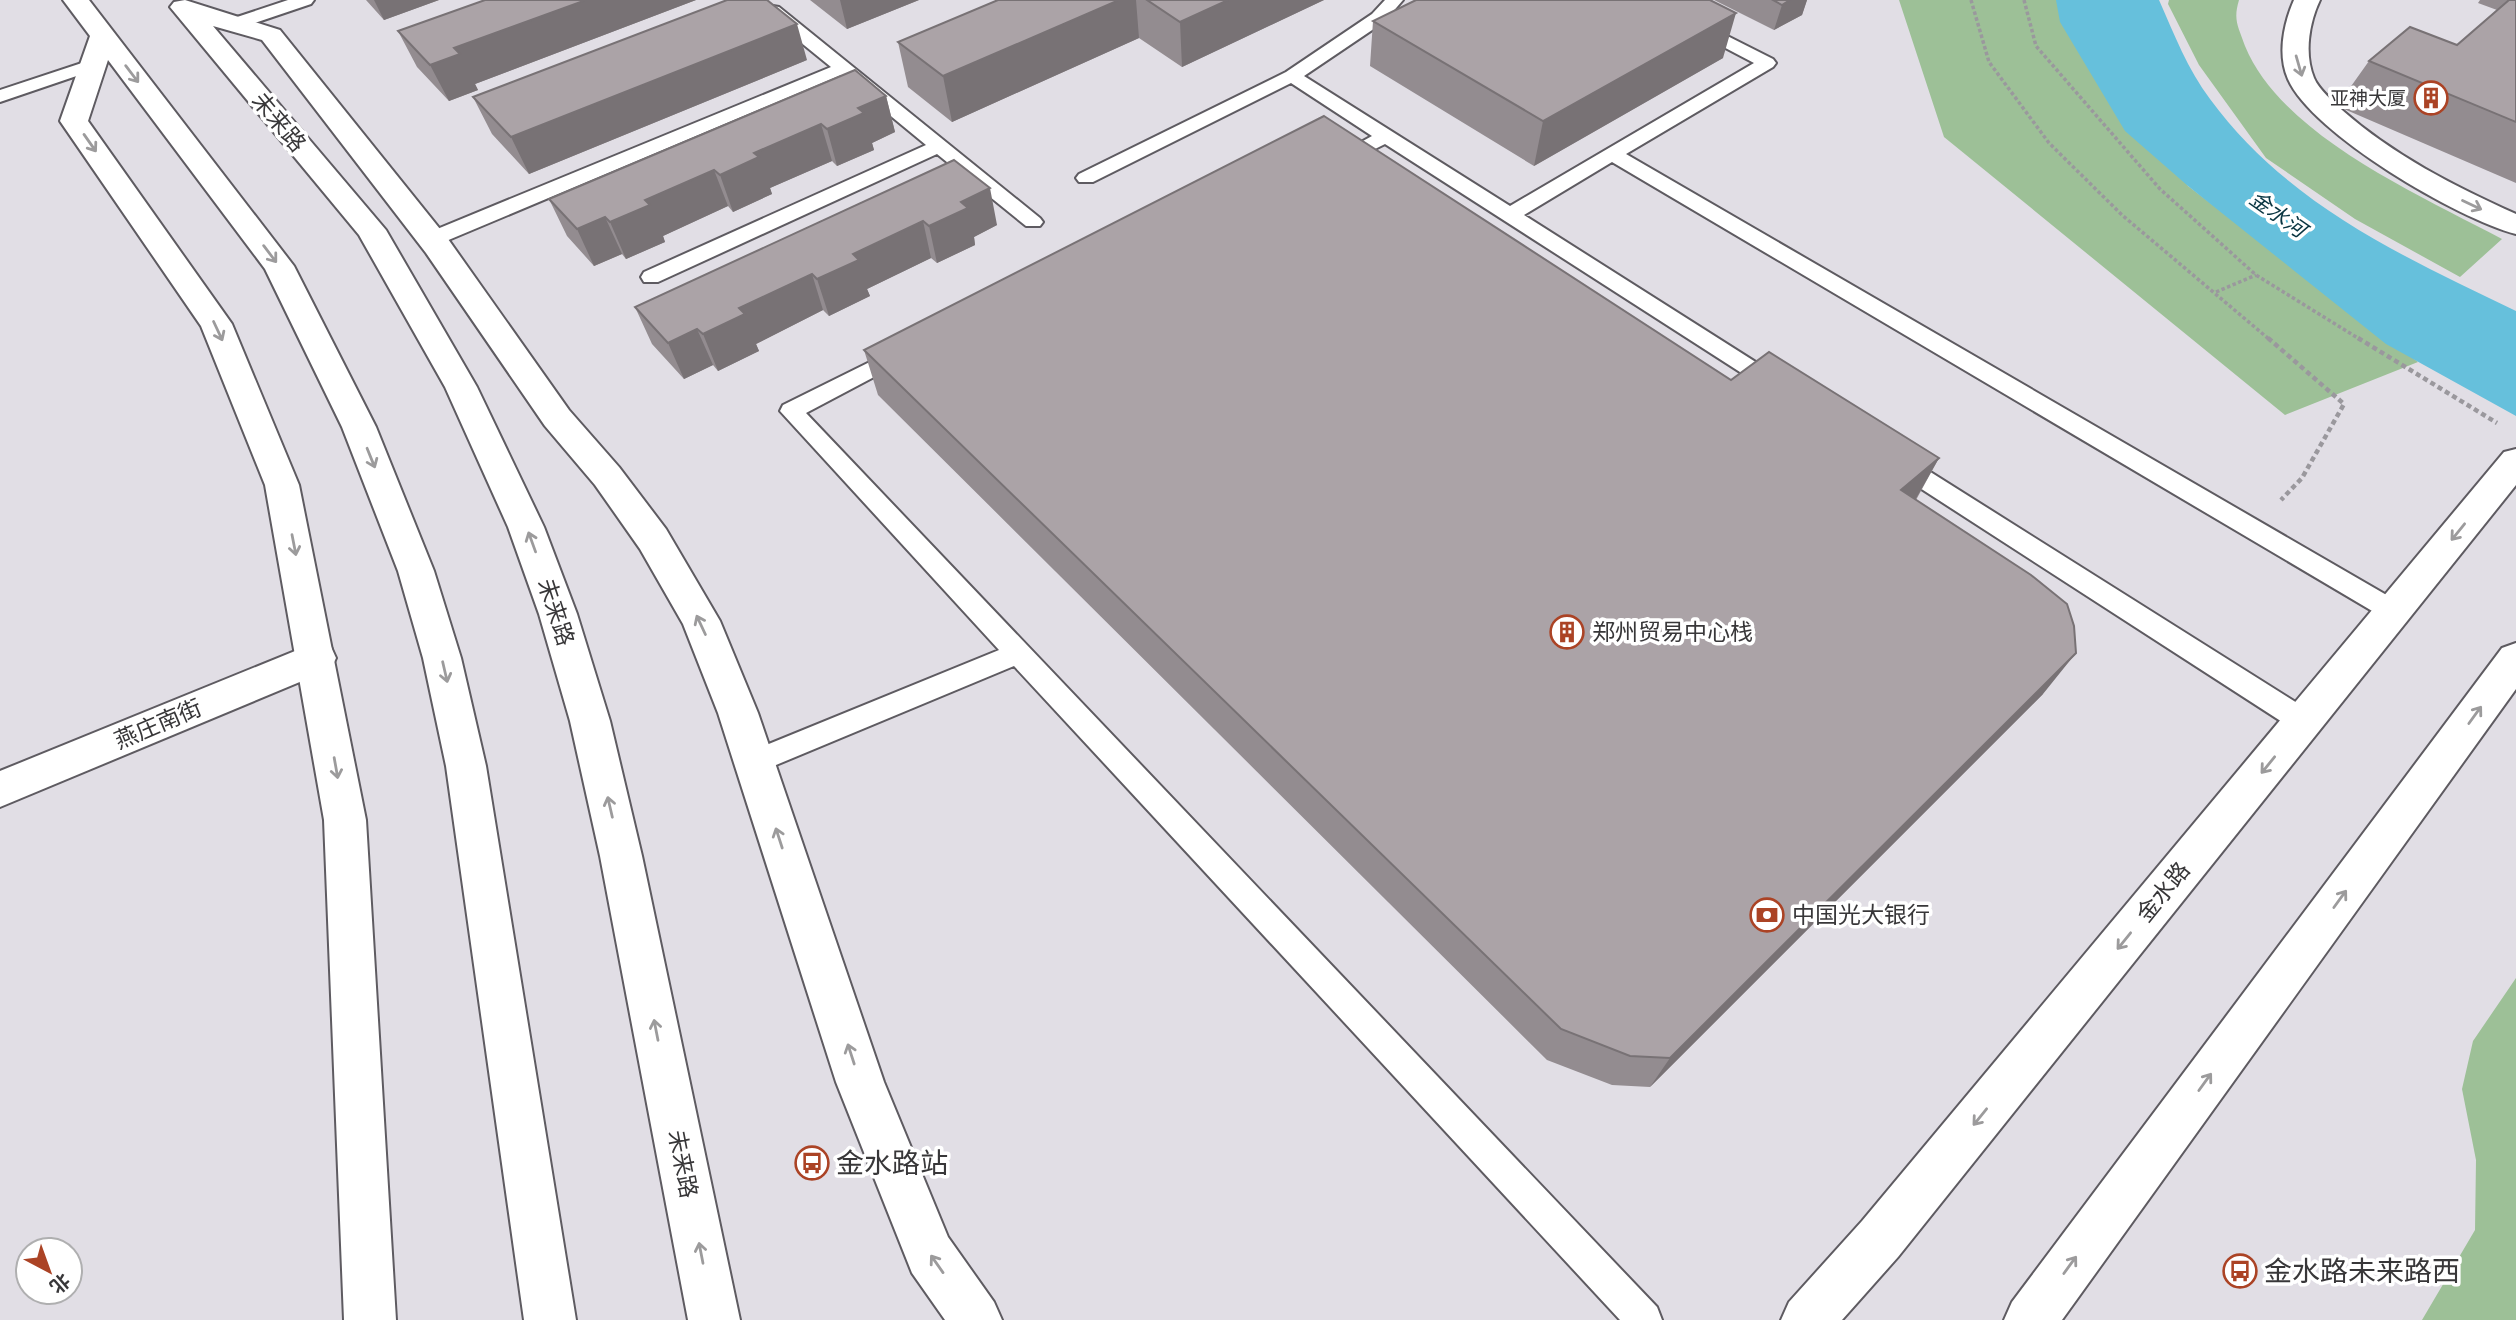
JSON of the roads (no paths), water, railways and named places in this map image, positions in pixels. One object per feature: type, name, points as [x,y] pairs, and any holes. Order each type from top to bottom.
[{"type":"main road","points":[[76,0],[98,50],[279,266],[359,426],[416,571],[442,658],[466,766],[550,1320]]},
{"type":"main road","points":[[2307,0],[2301,11],[2295,52],[2305,86],[2367,145],[2452,195],[2516,225]]},
{"type":"main road","points":[[181,5],[271,35],[432,239],[558,418],[607,476],[653,539],[701,621],[738,713],[860,1082],[930,1255],[976,1320]]},
{"type":"main road","name":"未来路","points":[[181,5],[370,230],[410,293],[461,387],[526,527],[558,614],[590,721],[621,856],[714,1320]]},
{"type":"main road","points":[[98,50],[74,121],[216,324],[282,485],[317,658],[345,820],[370,1320]]},
{"type":"main road","name":"金水路","points":[[1807,1320],[1880,1239],[2509,470]]},
{"type":"main road","name":"燕庄南街","points":[[0,789],[317,658]]},
{"type":"main road","points":[[2029,1320],[2516,659]]},
{"type":"lane","points":[[234,24],[305,0]]},
{"type":"lane","points":[[1086,177],[1292,76],[1378,18],[1394,0]]},
{"type":"lane","points":[[1509,215],[1767,63],[1643,0]]},
{"type":"lane","points":[[756,6],[767,6],[1033,222]]},
{"type":"lane","points":[[0,96],[98,50]]},
{"type":"lane","points":[[432,239],[843,68]]},
{"type":"lane","points":[[1292,76],[1789,394]]},
{"type":"lane","points":[[1309,144],[1355,153],[1386,136]]},
{"type":"lane","points":[[651,277],[939,146]]},
{"type":"lane","points":[[1612,154],[2393,611]]},
{"type":"lane","points":[[926,341],[791,411],[1644,1320]]},
{"type":"lane","points":[[1883,453],[2303,721]]},
{"type":"lane","points":[[754,762],[1018,653]]},
{"type":"water","name":"金水河","points":[[2056,0],[2159,0],[2202,88],[2241,136],[2275,169],[2311,198],[2390,248],[2516,311],[2516,416],[2386,344],[2188,186],[2125,131],[2060,22]]},
{"type":"place","name":"亚神大厦","points":[[2431,98]]},
{"type":"place","name":"郑州贸易中心栈","points":[[1567,632]]},
{"type":"place","name":"中国光大银行","points":[[1767,915]]},
{"type":"place","name":"金水路站","points":[[812,1163]]},
{"type":"place","name":"金水路未来路西","points":[[2240,1271]]}]
